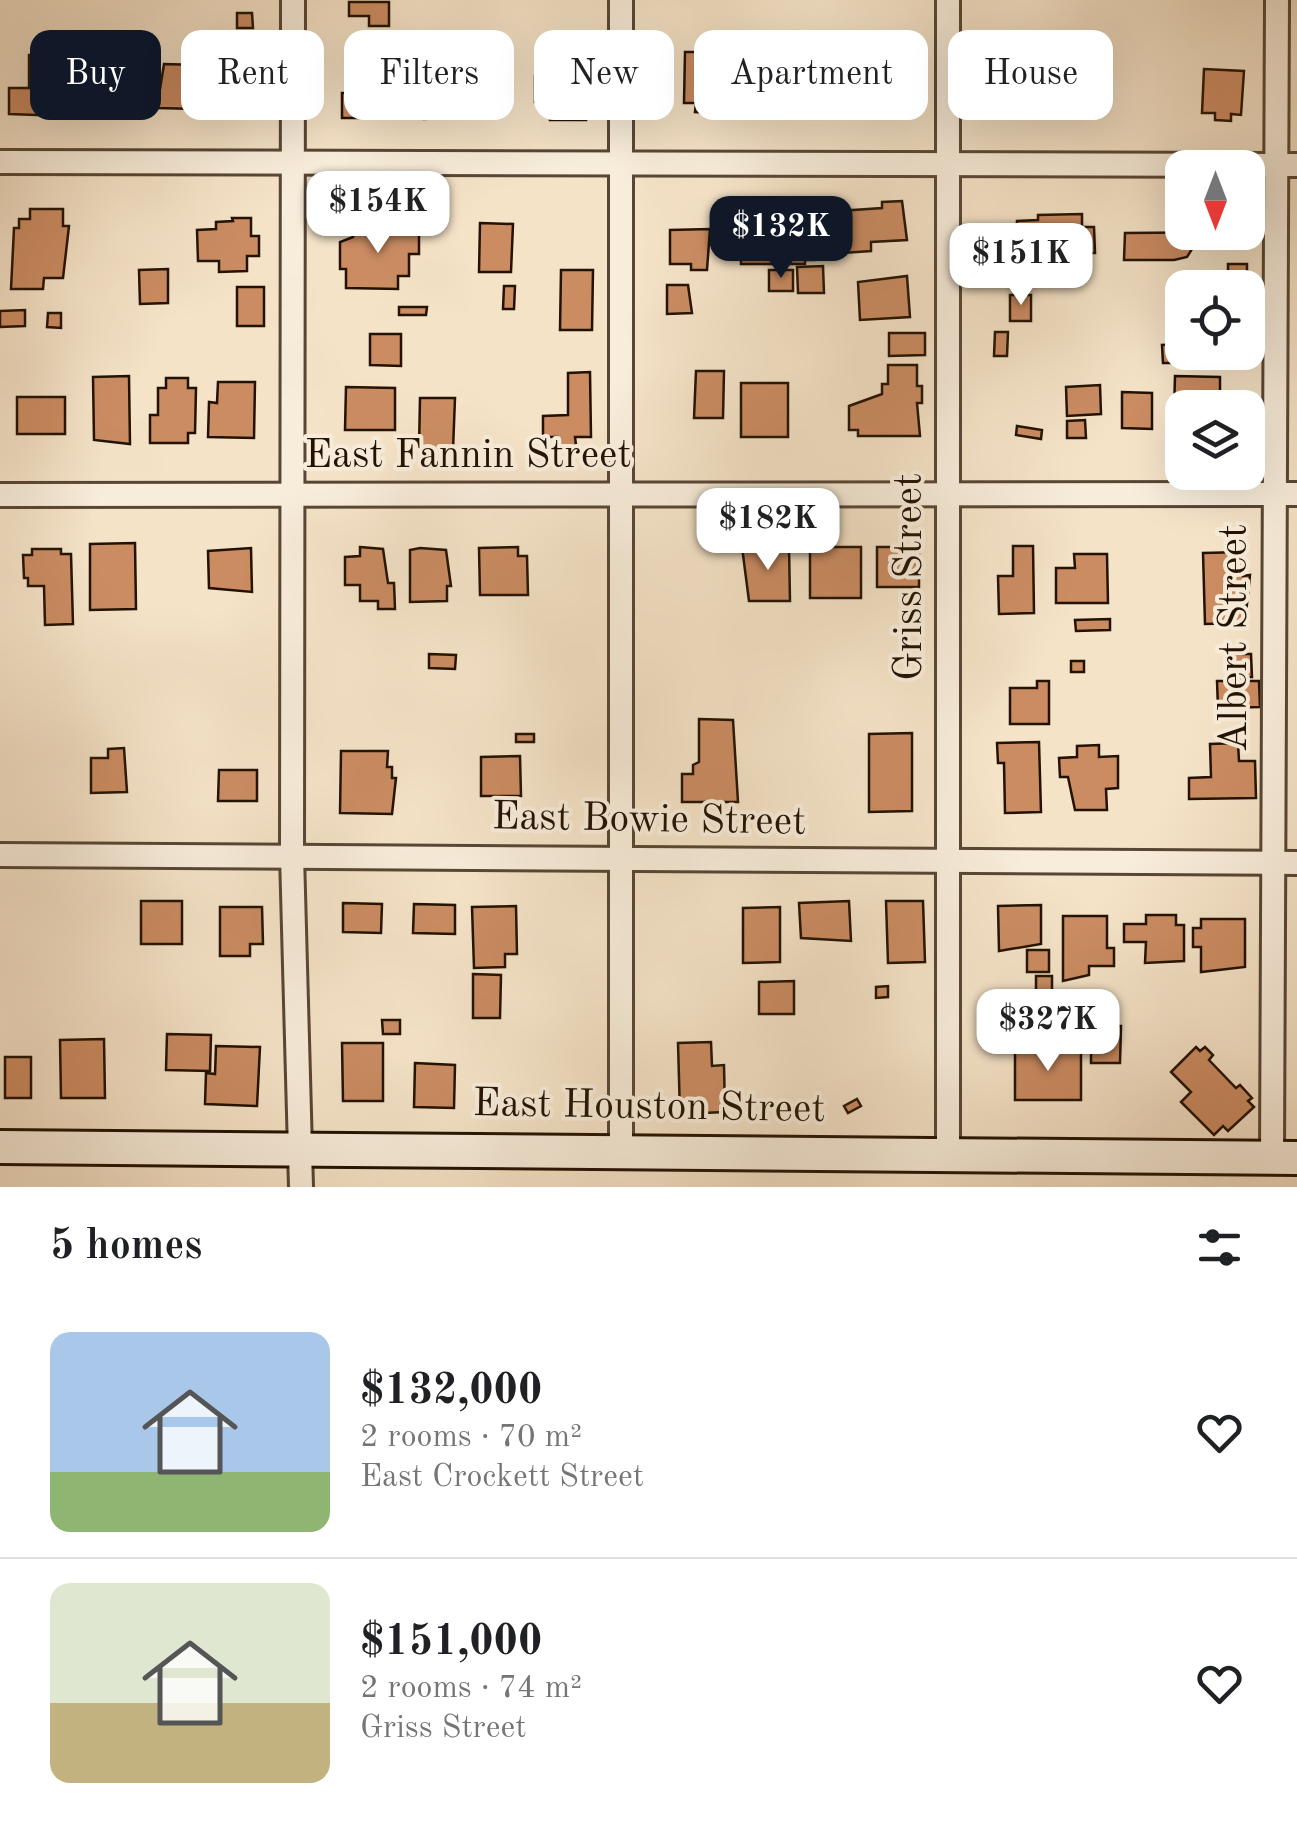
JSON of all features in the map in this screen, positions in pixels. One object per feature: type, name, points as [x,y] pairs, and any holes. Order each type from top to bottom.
[{"type":"main road","name":"East Houston Street","points":[[0,1147],[1284,1157]]},
{"type":"street","points":[[292,0],[292,855],[296,1108],[303,1148],[301,1187]]},
{"type":"street","points":[[621,0],[621,1150]]},
{"type":"street","name":"Griss Street","points":[[948,0],[948,1154]]},
{"type":"street","name":"Albert Street","points":[[1276,0],[1286,165],[1286,494],[1273,863],[1284,1157]]},
{"type":"street","points":[[0,162],[1286,165]]},
{"type":"street","name":"East Fannin Street","points":[[0,495],[1286,494]]},
{"type":"street","name":"East Bowie Street","points":[[0,854],[1297,863]]},
{"type":"building","points":[[349,2],[389,2],[389,26],[369,26],[369,16],[349,16]]},
{"type":"building","points":[[237,13],[252,13],[253,28],[237,28]]},
{"type":"building","points":[[685,52],[694,52],[694,103],[684,103]]},
{"type":"building","points":[[30,55],[30,115],[9,114],[9,88],[29,88]]},
{"type":"building","points":[[164,64],[181,64],[181,109],[161,108]]},
{"type":"building","points":[[1204,69],[1244,71],[1241,115],[1231,114],[1231,121],[1215,120],[1215,113],[1202,113]]},
{"type":"building","points":[[902,201],[907,240],[871,242],[871,251],[843,253],[842,243],[834,244],[833,219],[839,219],[839,211],[882,208],[882,202]]},
{"type":"building","points":[[30,209],[63,209],[63,226],[69,226],[63,278],[44,278],[43,289],[11,289],[14,228],[19,228],[19,219],[30,219]]},
{"type":"building","points":[[1082,214],[1082,227],[1094,227],[1095,253],[1075,253],[1076,267],[1014,262],[1017,221],[1038,220],[1038,215]]},
{"type":"building","points":[[232,218],[251,218],[251,236],[259,236],[259,256],[247,256],[247,271],[219,272],[219,261],[198,261],[197,230],[216,229],[216,222],[233,221]]},
{"type":"building","points":[[357,221],[377,221],[377,228],[419,229],[419,254],[409,254],[409,276],[398,276],[398,289],[346,288],[346,269],[340,269],[340,242],[353,237]]},
{"type":"building","points":[[480,223],[513,224],[511,272],[479,272]]},
{"type":"building","points":[[710,229],[707,270],[691,270],[691,264],[670,264],[670,230]]},
{"type":"building","points":[[741,230],[807,231],[807,237],[814,237],[814,260],[805,260],[805,264],[741,264]]},
{"type":"building","points":[[1125,233],[1165,233],[1165,250],[1191,250],[1187,257],[1174,260],[1124,260]]},
{"type":"building","points":[[1228,264],[1247,264],[1247,270],[1228,270]]},
{"type":"building","points":[[823,266],[824,293],[798,293],[797,267]]},
{"type":"building","points":[[168,269],[168,303],[140,304],[139,270]]},
{"type":"building","points":[[561,270],[593,270],[592,330],[560,330]]},
{"type":"building","points":[[769,270],[793,270],[793,291],[769,291]]},
{"type":"building","points":[[907,276],[910,317],[860,320],[858,282]]},
{"type":"building","points":[[667,285],[688,285],[692,313],[667,314]]},
{"type":"building","points":[[504,286],[515,286],[514,309],[503,309]]},
{"type":"building","points":[[237,287],[264,287],[264,326],[237,326]]},
{"type":"building","points":[[1010,295],[1031,295],[1031,321],[1010,321]]},
{"type":"building","points":[[399,307],[427,307],[426,315],[399,315]]},
{"type":"building","points":[[25,310],[25,326],[0,327],[0,311]]},
{"type":"building","points":[[48,313],[61,313],[61,328],[47,327]]},
{"type":"building","points":[[995,332],[1008,332],[1007,356],[994,356]]},
{"type":"building","points":[[889,333],[925,333],[925,355],[889,356]]},
{"type":"building","points":[[370,334],[401,334],[401,366],[370,365]]},
{"type":"building","points":[[888,365],[917,365],[917,386],[922,386],[922,403],[917,403],[920,436],[858,436],[858,430],[849,430],[849,406],[882,394],[882,384],[888,384]]},
{"type":"building","points":[[696,371],[724,371],[723,418],[694,418]]},
{"type":"building","points":[[590,372],[591,437],[575,437],[576,445],[557,449],[557,437],[543,437],[543,416],[568,415],[568,373]]},
{"type":"building","points":[[129,376],[130,444],[94,440],[93,377]]},
{"type":"building","points":[[1175,376],[1220,377],[1220,390],[1175,390]]},
{"type":"building","points":[[166,378],[188,378],[188,388],[196,388],[195,433],[188,433],[188,443],[150,443],[150,415],[158,415],[158,388],[166,388]]},
{"type":"building","points":[[218,382],[255,382],[254,438],[208,437],[209,402],[217,403]]},
{"type":"building","points":[[741,383],[788,383],[788,437],[741,437]]},
{"type":"building","points":[[1100,385],[1101,414],[1067,416],[1066,387]]},
{"type":"building","points":[[346,387],[395,388],[395,430],[345,430]]},
{"type":"building","points":[[1122,392],[1152,393],[1152,429],[1122,428]]},
{"type":"building","points":[[17,397],[65,397],[65,434],[17,434]]},
{"type":"building","points":[[420,398],[455,398],[453,450],[419,449]]},
{"type":"building","points":[[1085,420],[1086,438],[1067,438],[1067,421]]},
{"type":"building","points":[[1017,426],[1042,430],[1041,439],[1016,435]]},
{"type":"building","points":[[135,543],[136,609],[90,610],[90,544]]},
{"type":"building","points":[[789,546],[790,601],[749,601],[742,547]]},
{"type":"building","points":[[1013,546],[1033,546],[1034,613],[999,614],[998,576],[1013,576]]},
{"type":"building","points":[[360,547],[383,549],[388,583],[394,583],[395,609],[378,609],[378,601],[360,601],[360,585],[345,585],[345,557],[360,556]]},
{"type":"building","points":[[518,547],[518,556],[527,556],[528,595],[480,595],[479,548]]},
{"type":"building","points":[[810,547],[861,547],[861,598],[810,598]]},
{"type":"building","points":[[877,547],[919,547],[919,587],[877,587]]},
{"type":"building","points":[[251,548],[252,592],[209,588],[208,551]]},
{"type":"building","points":[[32,549],[61,549],[61,554],[71,554],[73,624],[45,625],[44,586],[28,586],[28,578],[24,578],[23,555],[32,555]]},
{"type":"building","points":[[410,550],[446,550],[451,586],[447,586],[447,601],[410,602]]},
{"type":"building","points":[[1243,552],[1243,576],[1250,575],[1245,623],[1205,624],[1203,553]]},
{"type":"building","points":[[1074,554],[1107,554],[1108,603],[1056,603],[1056,568],[1075,568]]},
{"type":"building","points":[[1110,619],[1110,630],[1076,631],[1075,620]]},
{"type":"building","points":[[429,654],[456,655],[455,669],[429,668]]},
{"type":"building","points":[[1227,654],[1251,654],[1252,677],[1227,678]]},
{"type":"building","points":[[1071,661],[1084,661],[1084,672],[1071,672]]},
{"type":"building","points":[[1037,681],[1049,681],[1049,724],[1010,724],[1010,688],[1037,688]]},
{"type":"building","points":[[1217,681],[1259,681],[1260,707],[1218,708]]},
{"type":"building","points":[[699,719],[733,720],[738,802],[682,802],[682,774],[693,774],[693,765],[699,762]]},
{"type":"building","points":[[912,733],[912,811],[869,812],[869,734]]},
{"type":"building","points":[[516,734],[534,734],[534,742],[516,742]]},
{"type":"building","points":[[1039,742],[1041,812],[1005,813],[1004,763],[998,763],[997,743]]},
{"type":"building","points":[[1238,743],[1239,761],[1255,761],[1256,798],[1189,799],[1189,778],[1211,777],[1210,744]]},
{"type":"building","points":[[1099,745],[1099,757],[1118,756],[1118,788],[1106,789],[1107,810],[1075,810],[1068,777],[1060,777],[1059,758],[1077,757],[1077,746]]},
{"type":"building","points":[[124,748],[127,792],[91,793],[91,758],[108,758],[108,749]]},
{"type":"building","points":[[341,751],[388,751],[387,767],[392,767],[392,778],[396,778],[392,814],[340,813]]},
{"type":"building","points":[[520,756],[521,796],[481,796],[481,757]]},
{"type":"building","points":[[219,770],[257,770],[257,801],[218,801]]},
{"type":"building","points":[[141,901],[182,901],[182,944],[141,944]]},
{"type":"building","points":[[849,901],[851,941],[801,938],[799,903]]},
{"type":"building","points":[[886,901],[923,901],[925,962],[888,963]]},
{"type":"building","points":[[343,903],[382,904],[381,933],[343,932]]},
{"type":"building","points":[[414,904],[455,905],[455,934],[413,933]]},
{"type":"building","points":[[1041,905],[1041,944],[999,951],[998,906]]},
{"type":"building","points":[[516,906],[517,954],[505,954],[505,967],[474,968],[472,907]]},
{"type":"building","points":[[220,907],[262,907],[263,944],[250,944],[250,956],[220,956]]},
{"type":"building","points":[[780,907],[780,962],[743,963],[743,908]]},
{"type":"building","points":[[1146,915],[1176,915],[1176,925],[1184,925],[1184,961],[1145,963],[1146,942],[1124,942],[1124,924],[1146,924]]},
{"type":"building","points":[[1063,916],[1107,916],[1107,948],[1114,948],[1114,966],[1089,966],[1089,975],[1063,981]]},
{"type":"building","points":[[1201,919],[1245,919],[1245,967],[1201,972],[1201,947],[1193,947],[1193,928],[1201,928]]},
{"type":"building","points":[[1027,950],[1049,950],[1049,972],[1027,972]]},
{"type":"building","points":[[473,974],[501,975],[500,1018],[473,1018]]},
{"type":"building","points":[[1036,976],[1052,976],[1052,1005],[1036,1005]]},
{"type":"building","points":[[794,981],[794,1014],[759,1014],[759,982]]},
{"type":"building","points":[[888,986],[888,997],[876,998],[876,987]]},
{"type":"building","points":[[991,993],[1019,993],[1018,1027],[980,1026],[980,1011],[1005,1012],[1005,1007],[991,1007]]},
{"type":"building","points":[[382,1020],[400,1020],[400,1034],[383,1034]]},
{"type":"building","points":[[1091,1026],[1121,1026],[1120,1063],[1091,1063]]},
{"type":"building","points":[[167,1034],[211,1035],[210,1071],[166,1070]]},
{"type":"building","points":[[104,1039],[105,1098],[61,1098],[60,1040]]},
{"type":"building","points":[[711,1042],[712,1066],[724,1065],[725,1112],[680,1114],[678,1043]]},
{"type":"building","points":[[342,1043],[383,1043],[383,1101],[343,1101]]},
{"type":"building","points":[[216,1046],[260,1047],[257,1106],[205,1104],[206,1073],[215,1074]]},
{"type":"building","points":[[1196,1047],[1200,1051],[1205,1047],[1213,1055],[1209,1060],[1236,1088],[1240,1085],[1252,1098],[1248,1101],[1254,1107],[1228,1131],[1223,1126],[1214,1135],[1181,1102],[1191,1092],[1171,1072]]},
{"type":"building","points":[[1015,1049],[1081,1049],[1081,1100],[1015,1100]]},
{"type":"building","points":[[5,1057],[31,1057],[31,1098],[5,1098]]},
{"type":"building","points":[[415,1063],[455,1065],[454,1108],[414,1107]]},
{"type":"building","points":[[857,1099],[861,1106],[848,1113],[844,1106]]}]
